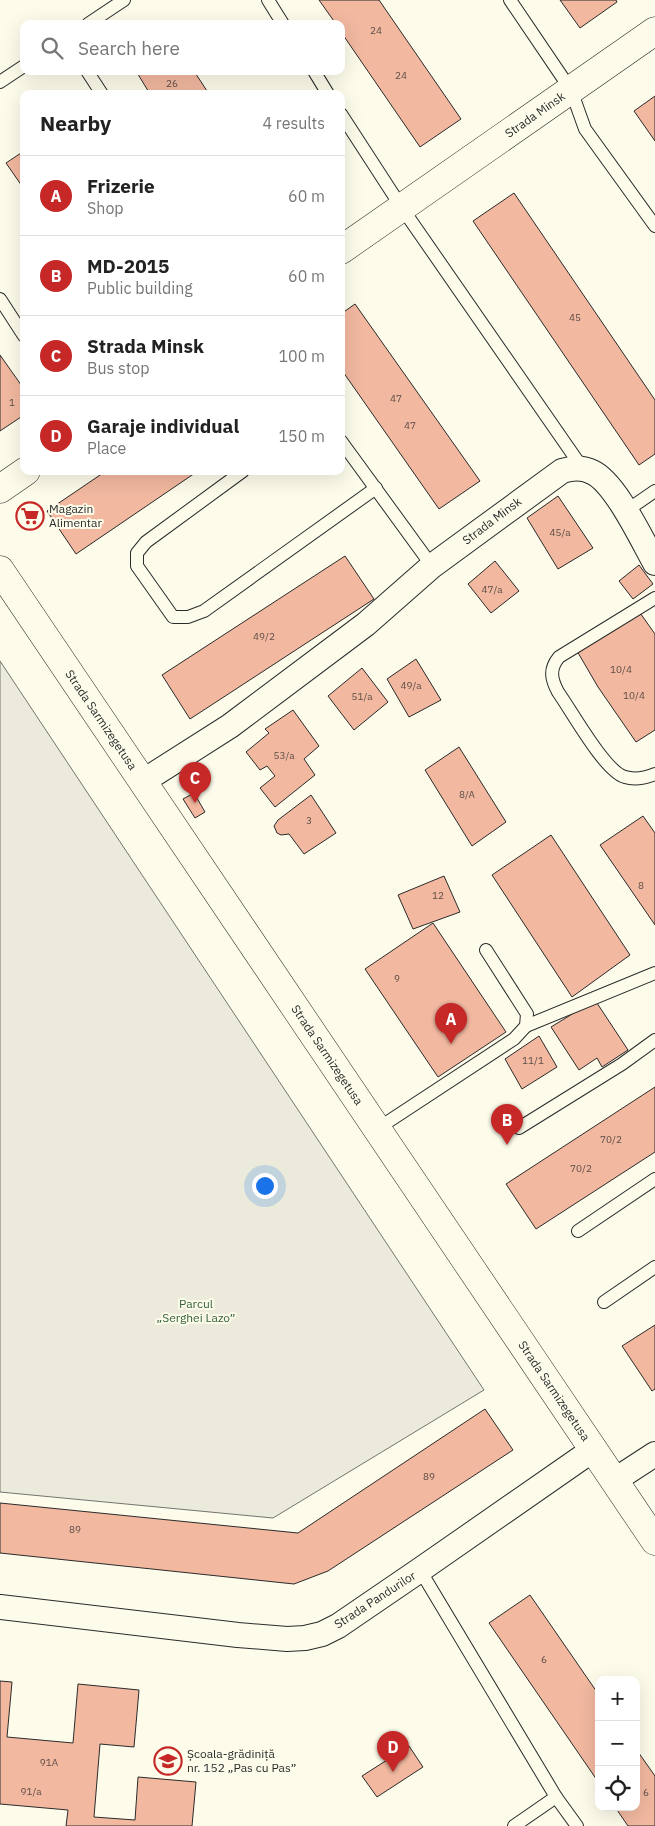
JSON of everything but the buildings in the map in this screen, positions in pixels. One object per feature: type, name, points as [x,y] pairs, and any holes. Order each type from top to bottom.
[{"type":"main road","name":"Strada Minsk","points":[[345,247],[655,30]]},
{"type":"main road","points":[[0,489],[20,475]]},
{"type":"main road","name":"Strada Sarmizegetusa","points":[[0,570],[655,1541]]},
{"type":"street","points":[[583,469],[592,471],[604,481],[626,512],[655,562]]},
{"type":"street","name":"Strada Minsk","points":[[142,782],[245,714],[366,624],[432,566],[550,478],[562,471],[583,469]]},
{"type":"street","name":"Strada Pandurilor","points":[[0,1607],[238,1635],[287,1639],[305,1638],[322,1634],[338,1626],[594,1449]]},
{"type":"street","points":[[615,1480],[655,1454]]},
{"type":"lane","points":[[94,20],[124,0]]},
{"type":"lane","points":[[268,0],[280,20]]},
{"type":"lane","points":[[510,0],[571,90],[585,129],[655,226]]},
{"type":"lane","points":[[0,82],[20,69]]},
{"type":"lane","points":[[90,75],[99,90]]},
{"type":"lane","points":[[316,75],[326,90]]},
{"type":"lane","points":[[345,120],[402,208],[583,469]]},
{"type":"lane","points":[[0,299],[20,330]]},
{"type":"lane","points":[[345,446],[432,566]]},
{"type":"lane","points":[[238,475],[146,542],[138,553],[137,566],[173,617],[188,617],[204,611],[376,488]]},
{"type":"lane","points":[[626,512],[655,491]]},
{"type":"lane","points":[[655,598],[559,657],[554,662],[552,681],[604,762],[614,772],[624,777],[643,779],[655,774]]},
{"type":"lane","points":[[486,950],[527,1014],[526,1026]]},
{"type":"lane","points":[[377,1129],[514,1039],[526,1026],[655,973]]},
{"type":"lane","points":[[519,1128],[622,1064],[655,1040]]},
{"type":"lane","points":[[578,1231],[655,1179]]},
{"type":"lane","points":[[604,1302],[655,1266]]},
{"type":"lane","points":[[420,1570],[556,1797],[577,1826]]},
{"type":"lane","points":[[514,1826],[556,1797]]},
{"type":"green space","name":"Parcul „Serghei Lazo”","points":[[0,661],[484,1390],[273,1518],[0,1492]]},
{"type":"place","name":"Magazin Alimentar","points":[[30,516]]},
{"type":"place","name":"Strada Minsk","points":[[195,803]]},
{"type":"place","name":"Frizerie","points":[[451,1044]]},
{"type":"place","name":"MD-2015","points":[[507,1145]]},
{"type":"place","name":"Școala-grădiniță nr. 152 „Pas cu Pas”","points":[[168,1761]]},
{"type":"place","name":"Garaje individual","points":[[393,1772]]}]
